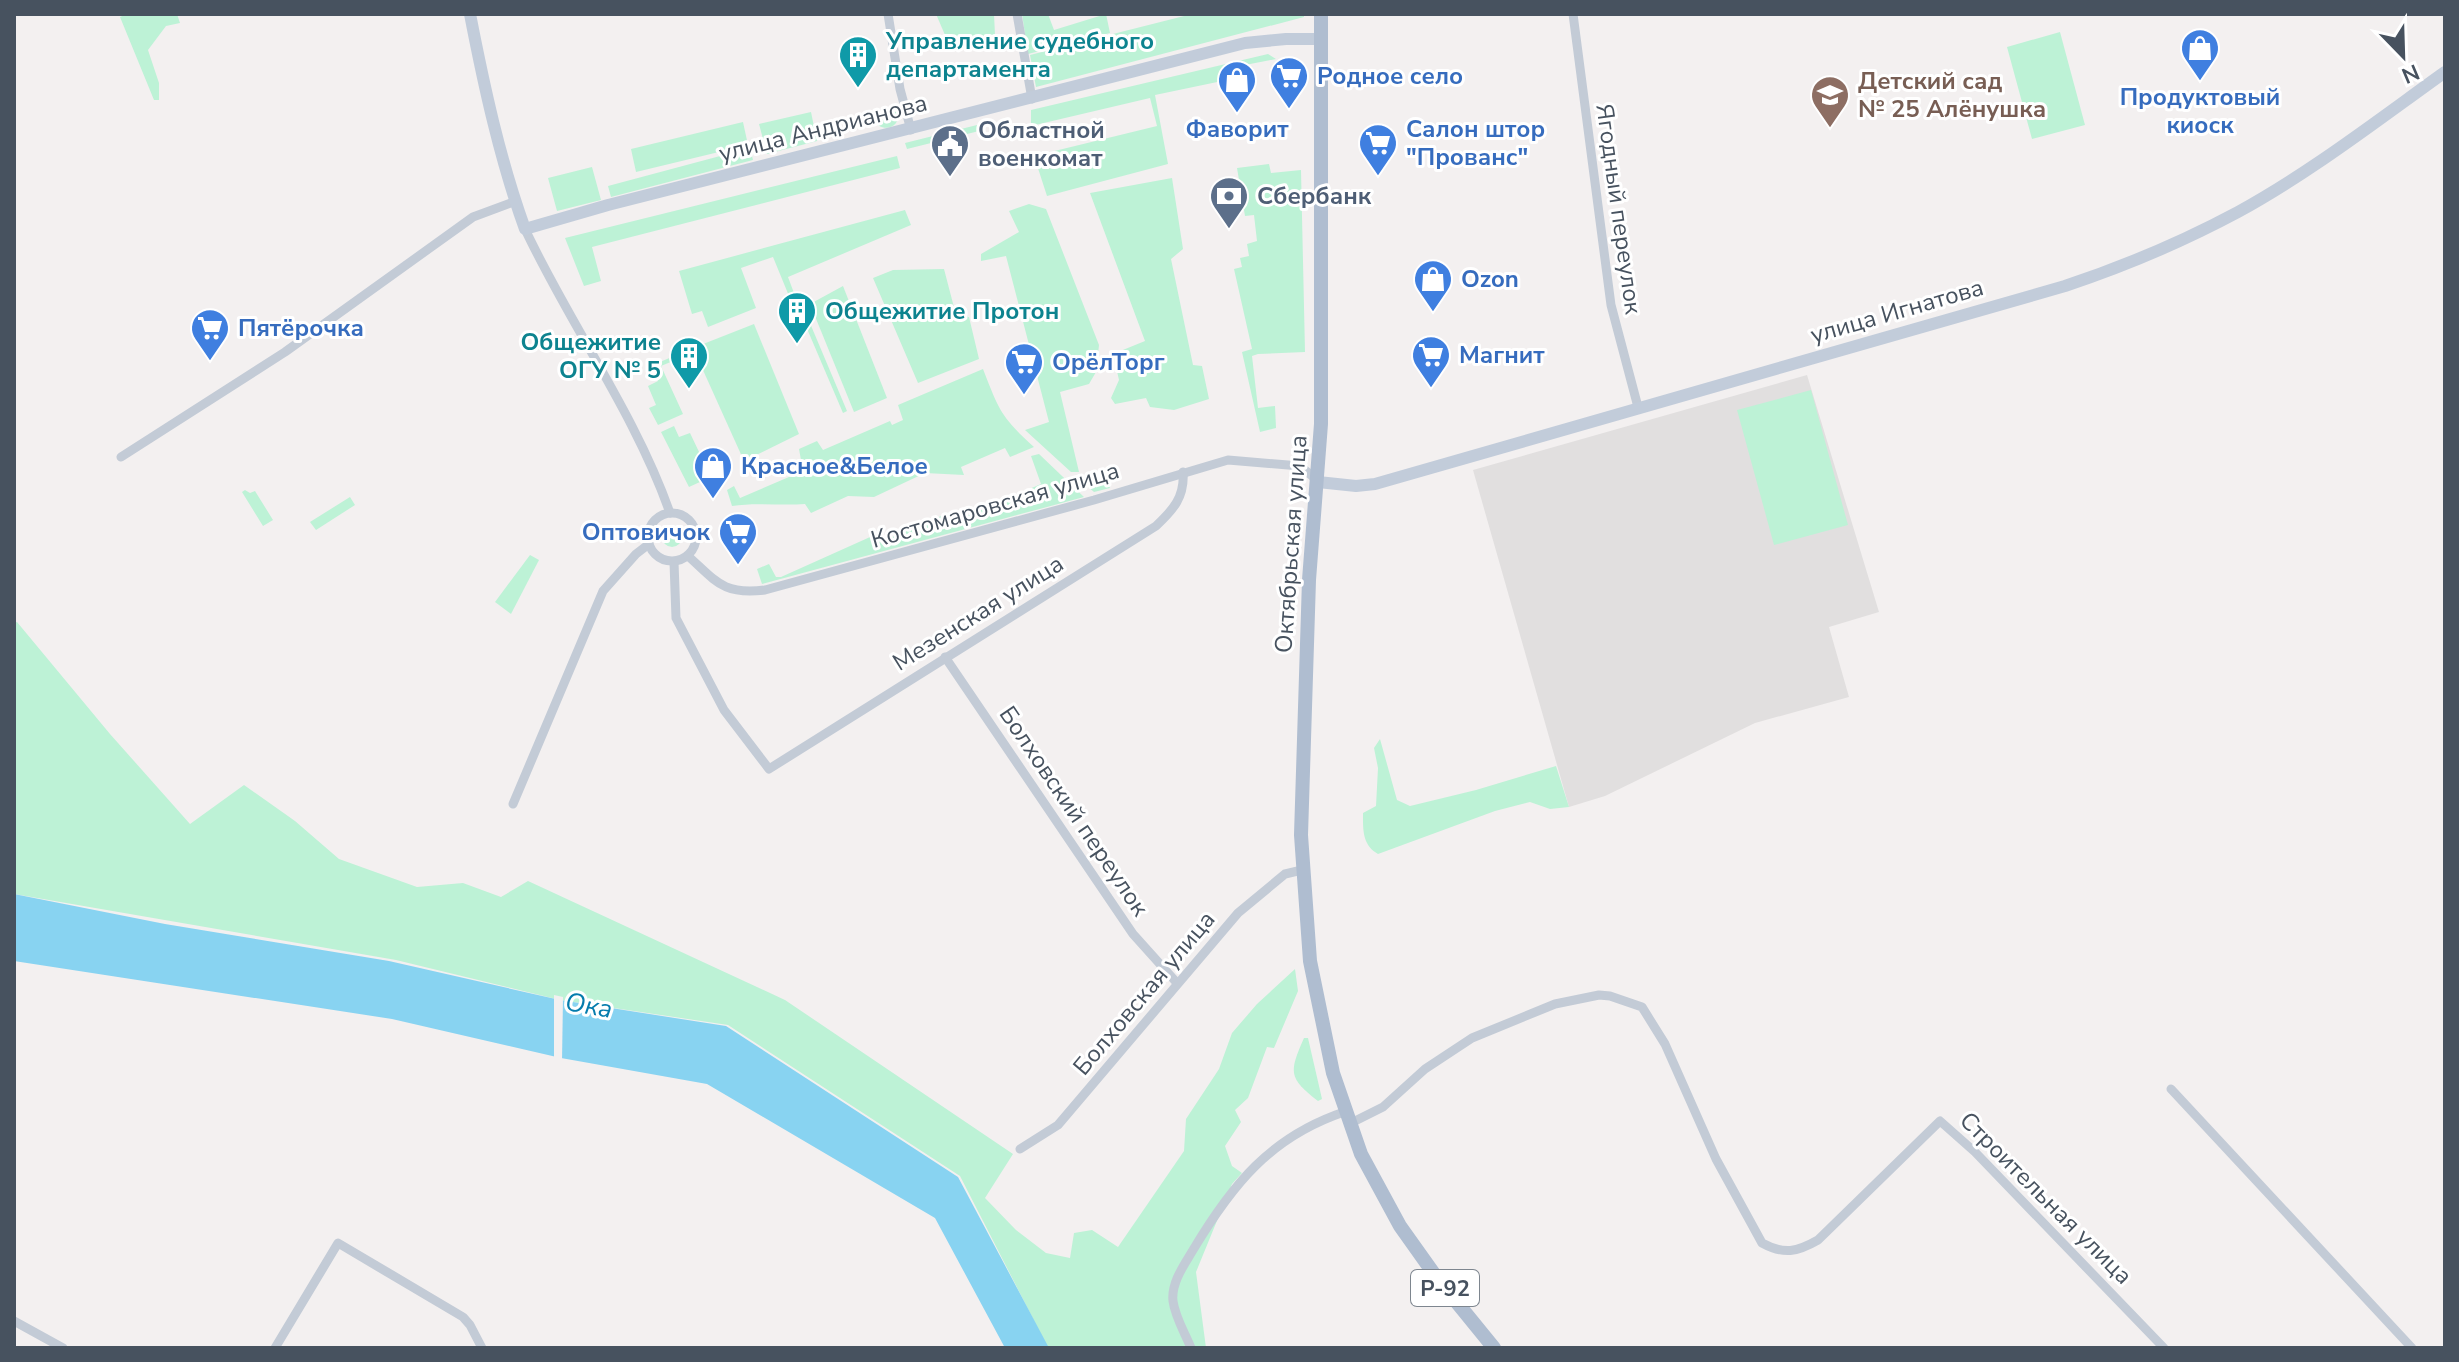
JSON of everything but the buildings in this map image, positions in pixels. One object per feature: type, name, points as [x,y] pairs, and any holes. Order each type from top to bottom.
[{"type":"main road","points":[[470,14],[487,93],[525,229]]},
{"type":"main road","name":"Октябрьская улица","points":[[1321,14],[1321,424],[1305,669],[1302,870],[1310,961],[1333,1073],[1346,1118]]},
{"type":"main road","name":"улица Андрианова","points":[[525,229],[608,205],[1245,43],[1320,39]]},
{"type":"main road","name":"улица Игнатова","points":[[1318,482],[1356,486],[1375,484],[2065,286],[2124,266],[2186,238],[2270,193],[2445,72]]},
{"type":"main road","name":"Р-92","points":[[1346,1118],[1371,1176],[1400,1226],[1437,1278],[1494,1348]]},
{"type":"street","points":[[888,14],[900,89],[911,130]]},
{"type":"street","points":[[1017,14],[1032,99]]},
{"type":"street","name":"Ягодный переулок","points":[[1573,14],[1611,305],[1638,407]]},
{"type":"street","points":[[121,457],[285,352],[473,217],[516,201]]},
{"type":"street","points":[[525,229],[643,447],[670,513]]},
{"type":"street","name":"Костомаровская улица","points":[[688,556],[723,587],[750,592],[1070,507],[1228,460],[1300,466],[1318,482]]},
{"type":"street","name":"Мезенская улица","points":[[674,562],[676,618],[724,710],[769,769],[1156,526],[1180,500],[1183,472]]},
{"type":"street","points":[[670,513],[687,518],[696,531],[695,546],[688,556],[674,562],[658,557],[649,544],[652,524],[657,518],[670,513]]},
{"type":"street","points":[[513,804],[603,591],[649,544]]},
{"type":"street","name":"Болховский переулок","points":[[945,657],[1133,934],[1177,983]]},
{"type":"street","name":"Болховская улица","points":[[1020,1149],[1058,1125],[1238,913],[1285,874],[1302,870]]},
{"type":"street","name":"Строительная улица","points":[[1346,1118],[1383,1107],[1425,1069],[1472,1038],[1555,1004],[1599,995],[1610,996],[1642,1007],[1665,1044],[1716,1159],[1762,1243],[1790,1252],[1818,1240],[1940,1121],[1975,1152],[2164,1348]]},
{"type":"street","points":[[2171,1089],[2412,1348]]},
{"type":"street","points":[[1191,1348],[1173,1301],[1176,1280],[1220,1205],[1249,1171],[1284,1140],[1317,1122],[1346,1118]]},
{"type":"street","points":[[275,1348],[338,1243],[463,1317],[482,1348]]},
{"type":"street","points":[[14,1321],[63,1348]]},
{"type":"shaded area","points":[[1807,375],[1879,612],[1829,627],[1849,697],[1755,723],[1605,796],[1569,807],[1473,470]]},
{"type":"green space","points":[[127,14],[177,14],[180,23],[166,26],[148,50],[159,83],[159,100],[154,100],[120,17]]},
{"type":"green space","points":[[936,14],[994,14],[995,35],[956,45],[948,42]]},
{"type":"green space","points":[[1022,14],[1048,14],[1054,30],[1106,14],[1110,33],[1028,54]]},
{"type":"green space","points":[[1192,14],[1304,14],[1304,17],[1036,87],[1030,55]]},
{"type":"green space","points":[[2060,32],[2085,125],[2032,139],[2007,47]]},
{"type":"green space","points":[[1268,54],[1276,59],[1245,65],[1246,76],[1155,95],[1168,164],[1047,196],[1034,156],[1157,126],[1150,98],[1031,126],[1031,110]]},
{"type":"green space","points":[[900,111],[896,123],[889,128],[879,126],[870,118]]},
{"type":"green space","points":[[811,112],[817,141],[767,154],[759,124]]},
{"type":"green space","points":[[743,122],[748,145],[636,172],[631,149]]},
{"type":"green space","points":[[977,125],[979,131],[907,149],[905,143]]},
{"type":"green space","points":[[750,148],[753,160],[611,197],[608,186]]},
{"type":"green space","points":[[897,156],[900,168],[592,247],[601,281],[584,286],[565,238]]},
{"type":"green space","points":[[1269,164],[1271,173],[1301,170],[1305,352],[1252,356],[1258,408],[1275,406],[1276,428],[1260,432],[1242,352],[1252,349],[1234,269],[1242,267],[1240,258],[1249,256],[1247,244],[1257,241],[1254,215],[1245,216],[1237,168]]},
{"type":"green space","points":[[592,167],[601,200],[557,211],[548,178]]},
{"type":"green space","points":[[1172,178],[1183,249],[1171,259],[1193,365],[1202,366],[1209,399],[1174,410],[1150,407],[1146,398],[1115,404],[1111,398],[1119,380],[1113,354],[1145,341],[1090,193]]},
{"type":"green space","points":[[1029,204],[1046,209],[1099,345],[1096,372],[1089,384],[1060,392],[1079,472],[1071,472],[1025,430],[1049,422],[1006,256],[981,261],[981,254],[1019,232],[1009,211]]},
{"type":"green space","points":[[905,210],[911,225],[788,277],[794,293],[789,296],[773,257],[741,268],[756,308],[708,327],[702,311],[692,314],[679,271]]},
{"type":"green space","points":[[944,269],[956,315],[969,317],[979,359],[918,383],[873,278],[893,270]]},
{"type":"green space","points":[[843,286],[887,398],[854,412],[810,304]]},
{"type":"green space","points":[[804,309],[847,411],[843,413],[799,310]]},
{"type":"green space","points":[[754,324],[799,434],[744,461],[693,348]]},
{"type":"green space","points":[[683,352],[685,356],[661,366],[683,414],[658,425],[649,408],[656,405],[648,386],[658,381],[651,366]]},
{"type":"green space","points":[[983,369],[1002,412],[1034,447],[1010,457],[1005,448],[961,467],[964,475],[925,473],[874,497],[848,496],[811,513],[805,504],[732,506],[727,490],[734,486],[740,498],[803,471],[799,449],[817,441],[823,450],[890,421],[892,425],[903,420],[898,405]]},
{"type":"green space","points":[[1811,390],[1848,525],[1774,545],[1737,410]]},
{"type":"green space","points":[[674,426],[679,437],[690,433],[711,477],[689,487],[661,432]]},
{"type":"green space","points":[[1039,454],[1084,497],[762,584],[757,569],[769,564],[776,577],[781,577],[879,533],[883,541],[955,510],[960,519],[1041,484],[1031,456]]},
{"type":"green space","points":[[1078,478],[1107,480],[1110,488],[1094,492]]},
{"type":"green space","points":[[255,491],[273,520],[263,526],[242,492],[250,493]]},
{"type":"green space","points":[[350,497],[355,505],[316,530],[310,522]]},
{"type":"green space","points":[[672,527],[679,530],[682,537],[679,544],[672,547],[665,544],[662,537],[665,530]]},
{"type":"green space","points":[[530,555],[539,560],[511,614],[495,602]]},
{"type":"green space","points":[[17,622],[190,824],[244,785],[295,821],[339,859],[417,887],[463,883],[501,897],[528,881],[785,1000],[1013,1154],[985,1198],[1016,1230],[1046,1253],[1070,1258],[1074,1233],[1092,1230],[1118,1247],[1184,1151],[1186,1119],[1219,1069],[1232,1033],[1257,1004],[1295,969],[1298,991],[1274,1048],[1267,1047],[1248,1098],[1235,1110],[1241,1122],[1225,1146],[1232,1166],[1242,1173],[1232,1184],[1196,1272],[1206,1348],[1048,1348],[960,1176],[728,1025],[560,1000],[396,960],[14,894],[14,623]]},
{"type":"green space","points":[[1380,739],[1397,800],[1410,806],[1556,766],[1569,807],[1550,809],[1530,802],[1495,811],[1378,854],[1366,841],[1363,813],[1376,806],[1378,768],[1374,748]]},
{"type":"green space","points":[[1304,1038],[1308,1038],[1322,1099],[1318,1101],[1301,1086],[1294,1074]]},
{"type":"water","name":"Ока","points":[[14,894],[165,924],[389,961],[560,1000],[726,1026],[958,1177],[1049,1348],[1005,1348],[935,1218],[707,1084],[561,1058],[392,1019],[14,961]]},
{"type":"pier","points":[[554,995],[563,997],[562,1062],[554,1060]]},
{"type":"place","name":"Продуктовый киоск","points":[[2200,82]]},
{"type":"place","name":"Управление судебного департамента","points":[[858,89]]},
{"type":"place","name":"Родное село","points":[[1289,110]]},
{"type":"place","name":"Фаворит","points":[[1237,114]]},
{"type":"place","name":"Детский сад № 25 Алёнушка","points":[[1830,129]]},
{"type":"place","name":"Салон штор \"Прованс\"","points":[[1378,177]]},
{"type":"place","name":"Областной военкомат","points":[[950,178]]},
{"type":"place","name":"Сбербанк","points":[[1229,230]]},
{"type":"place","name":"Ozon","points":[[1433,313]]},
{"type":"place","name":"Общежитие Протон","points":[[797,345]]},
{"type":"place","name":"Пятёрочка","points":[[210,362]]},
{"type":"place","name":"Магнит","points":[[1431,389]]},
{"type":"place","name":"Общежитие ОГУ № 5","points":[[689,390]]},
{"type":"place","name":"ОрёлТорг","points":[[1024,396]]},
{"type":"place","name":"Красное&Белое","points":[[713,500]]},
{"type":"place","name":"Оптовичок","points":[[738,566]]}]
